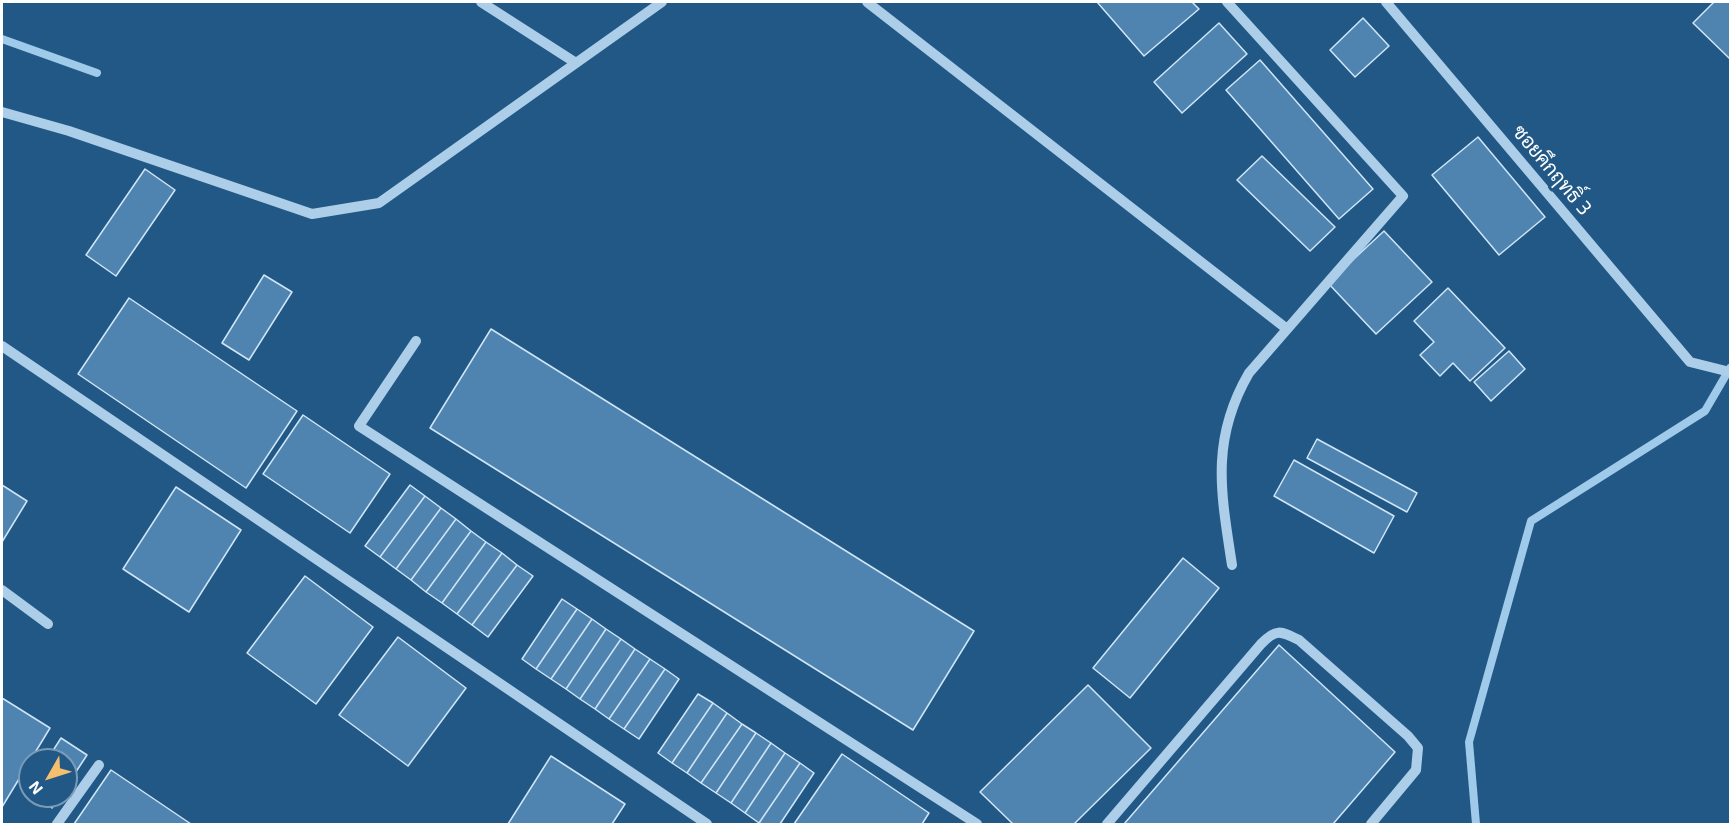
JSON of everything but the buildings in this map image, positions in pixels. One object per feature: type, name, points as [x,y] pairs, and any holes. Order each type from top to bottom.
[{"type":"street","points":[[481,2],[576,63]]},
{"type":"street","points":[[2,112],[69,131],[312,214],[379,203],[662,2]]},
{"type":"street","points":[[867,2],[1287,329]]},
{"type":"street","points":[[1227,2],[1402,196],[1249,373],[1237,394],[1226,423],[1222,445],[1221,477],[1222,500],[1232,565]]},
{"type":"street","name":"ซอยคึกฤทธิ์ 3","points":[[1386,2],[1690,362],[1731,372]]},
{"type":"street","points":[[416,341],[359,426],[977,825]]},
{"type":"street","points":[[2,346],[706,825]]},
{"type":"street","points":[[2,590],[48,624]]},
{"type":"street","points":[[1107,825],[1261,644],[1271,634],[1283,631],[1299,640],[1408,736],[1418,748],[1416,770],[1371,825]]},
{"type":"street","points":[[57,825],[99,765]]},
{"type":"waterway","points":[[2,39],[97,73]]},
{"type":"waterway","points":[[1476,824],[1469,742],[1531,521],[1705,411],[1730,368]]}]
